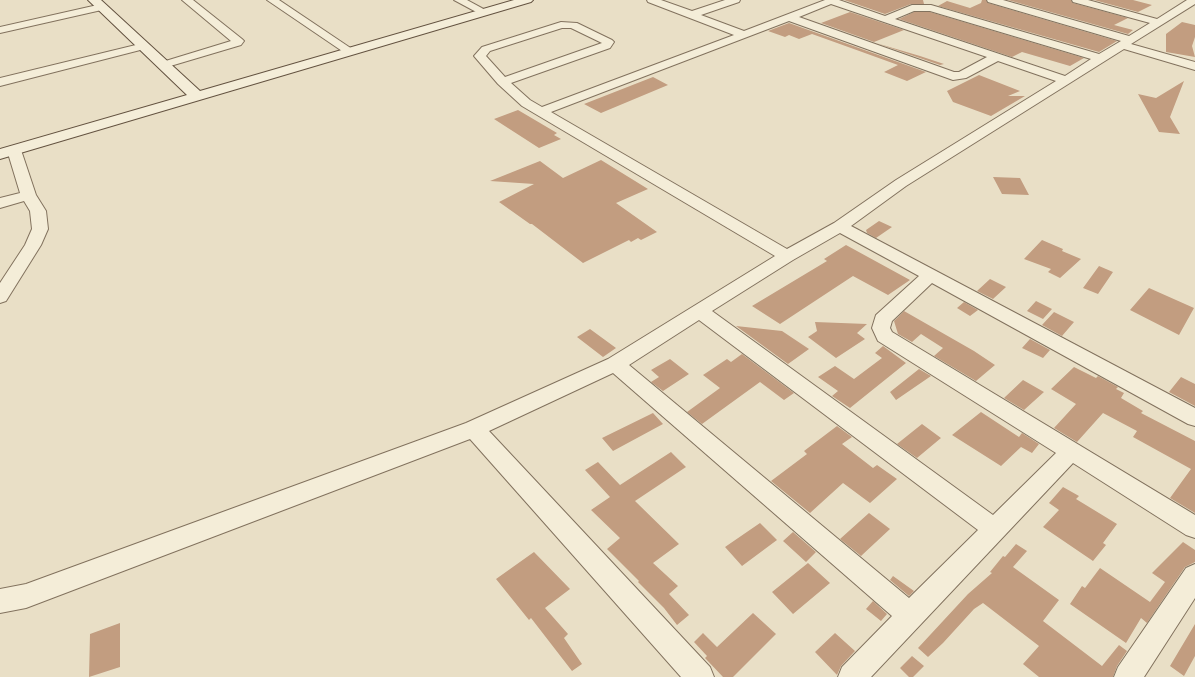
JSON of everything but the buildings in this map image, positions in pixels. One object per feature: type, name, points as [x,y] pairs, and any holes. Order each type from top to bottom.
[{"type":"street","points":[[163,65],[237,43],[238,41],[187,0]]},
{"type":"street","points":[[272,0],[349,51]]},
{"type":"street","points":[[459,0],[484,12]]},
{"type":"street","points":[[0,297],[33,245],[40,229],[38,211],[28,195],[7,152],[196,95],[349,51],[400,38],[527,0]]},
{"type":"street","points":[[652,0],[742,34]]},
{"type":"street","points":[[691,15],[735,0]]},
{"type":"street","points":[[992,0],[1127,42],[1195,66]]},
{"type":"street","points":[[1077,0],[1158,22]]},
{"type":"street","points":[[541,112],[742,34],[832,1],[884,20],[1066,80]]},
{"type":"street","points":[[0,602],[26,596],[474,429],[615,364],[788,256],[840,226],[901,183],[1127,42],[1158,22],[1184,2]]},
{"type":"street","points":[[0,30],[98,4],[196,95]]},
{"type":"street","points":[[884,20],[912,8],[932,8],[1100,58]]},
{"type":"street","points":[[789,17],[953,76],[962,76],[997,58]]},
{"type":"street","points":[[503,82],[606,46],[608,42],[568,24],[560,25],[486,49],[480,56],[503,82],[526,102],[541,112],[788,256]]},
{"type":"street","points":[[0,82],[144,46]]},
{"type":"street","points":[[0,204],[28,195]]},
{"type":"street","points":[[840,226],[1195,418]]},
{"type":"street","points":[[930,276],[883,319],[881,328],[885,336],[1070,452],[1195,528]]},
{"type":"street","points":[[699,311],[996,530]]},
{"type":"street","points":[[615,364],[910,614]]},
{"type":"street","points":[[474,429],[695,676]]},
{"type":"street","points":[[852,677],[910,614],[996,530],[1070,452]]},
{"type":"street","points":[[1128,677],[1195,576]]}]
